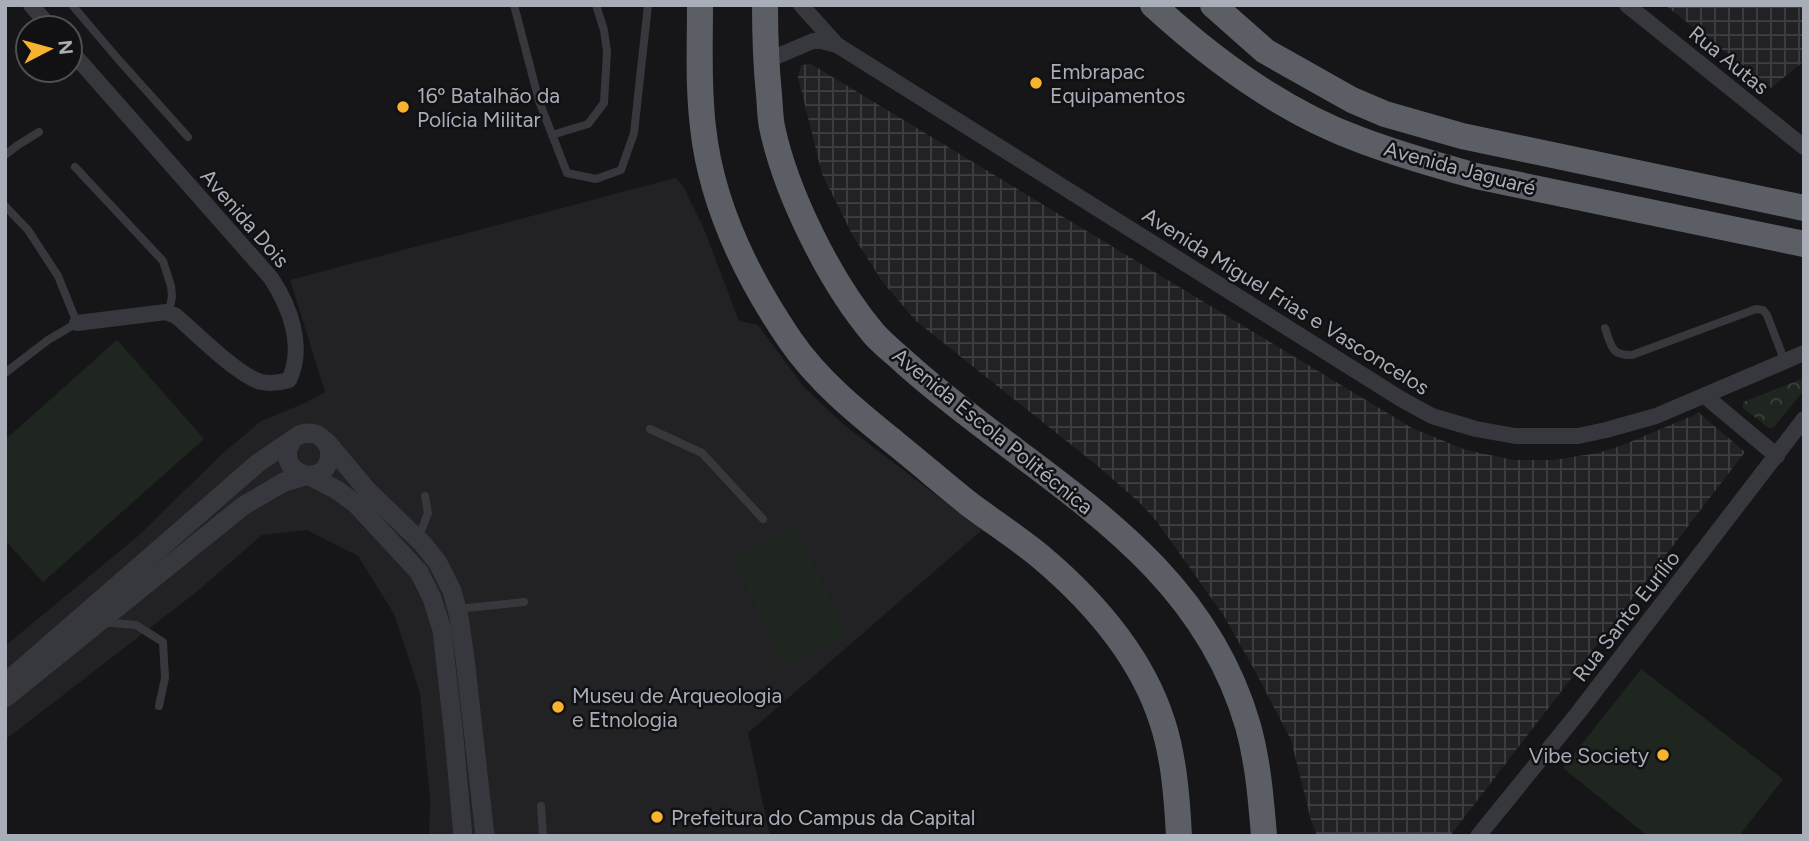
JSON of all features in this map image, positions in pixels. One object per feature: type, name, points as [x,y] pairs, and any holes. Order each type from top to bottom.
[{"type":"highway","points":[[700,5],[703,127],[710,170],[724,214],[753,279],[791,342],[853,409],[968,503],[1041,558],[1082,596],[1111,629],[1133,660],[1161,718],[1168,741],[1178,807],[1179,836]]},
{"type":"highway","name":"Avenida Escola Politécnica","points":[[765,5],[771,124],[781,163],[827,265],[875,335],[930,385],[1083,502],[1166,578],[1205,630],[1238,695],[1256,760],[1264,836]]},
{"type":"highway","name":"Avenida Jaguaré","points":[[1153,5],[1249,82],[1297,111],[1356,139],[1476,176],[1804,244]]},
{"type":"highway","name":"Avenida Jaguaré","points":[[1213,5],[1265,51],[1352,100],[1385,114],[1462,136],[1804,208]]},
{"type":"street","name":"Avenida Miguel Frias e Vasconcelos","points":[[801,5],[837,44],[1432,416],[1476,429],[1515,436],[1578,436],[1656,416],[1796,359]]},
{"type":"street","name":"Rua Autas","points":[[1627,5],[1804,147]]},
{"type":"street","points":[[766,61],[813,41],[837,44]]},
{"type":"street","name":"Avenida Dois","points":[[84,66],[271,278],[282,294],[296,339],[293,371],[289,380],[276,384],[264,383],[247,376],[169,313]]},
{"type":"street","points":[[76,323],[169,313]]},
{"type":"street","points":[[1705,396],[1777,456]]},
{"type":"street","name":"Rua Santo Eurílio","points":[[1478,836],[1587,702],[1804,419]]},
{"type":"street","points":[[5,683],[258,463],[299,435],[307,432],[318,434],[368,490],[418,539],[438,563],[452,591],[471,702],[485,836]]},
{"type":"street","points":[[292,440],[288,451],[289,463],[296,472],[337,490],[356,504],[419,572],[432,598],[442,630],[463,836]]},
{"type":"street","points":[[5,698],[243,506],[284,482],[320,473],[328,464],[331,453],[327,442]]},
{"type":"lane","points":[[72,5],[188,137]]},
{"type":"lane","points":[[514,5],[539,101],[567,173],[596,179],[621,170],[634,133],[648,5]]},
{"type":"lane","points":[[552,135],[588,124],[604,103],[607,52],[596,5]]},
{"type":"lane","points":[[5,155],[39,132]]},
{"type":"lane","points":[[75,167],[163,261],[171,286],[169,313]]},
{"type":"lane","points":[[5,206],[28,230],[58,276],[76,323],[48,340],[5,373]]},
{"type":"lane","points":[[1605,328],[1612,349],[1621,356],[1632,355],[1756,309],[1763,310],[1796,359]]},
{"type":"lane","points":[[650,429],[702,453],[763,519]]},
{"type":"lane","points":[[418,539],[428,513],[425,496]]},
{"type":"lane","points":[[457,609],[523,601]]},
{"type":"lane","points":[[99,622],[136,625],[163,642],[165,678],[159,706]]},
{"type":"lane","points":[[541,807],[543,836]]},
{"type":"shaded area","points":[[1665,5],[1804,5],[1804,61],[1771,88]]},
{"type":"shaded area","points":[[811,64],[1412,428],[1466,450],[1514,460],[1553,460],[1598,453],[1623,445],[1699,413],[1745,452],[1450,836],[1317,836],[1291,740],[1224,616],[1158,523],[1099,467],[916,321],[882,281],[853,236],[822,174],[798,77],[801,65]]},
{"type":"shaded area","points":[[675,178],[683,186],[704,229],[739,321],[758,325],[804,387],[843,424],[982,530],[748,733],[770,836],[429,836],[430,799],[420,693],[394,614],[358,556],[307,530],[262,535],[194,594],[5,740],[5,646],[138,536],[222,454],[261,421],[325,392],[290,280]]},
{"type":"green space","points":[[117,340],[204,439],[43,582],[5,540],[5,440]]},
{"type":"green space","points":[[1802,379],[1804,390],[1774,427],[1769,428],[1743,408],[1743,402]]},
{"type":"green space","points":[[797,527],[846,635],[782,665],[733,556]]},
{"type":"green space","name":"Vibe Society","points":[[1641,669],[1783,779],[1739,836],[1648,836],[1563,768]]},
{"type":"place","name":"Embrapac Equipamentos","points":[[1036,83]]},
{"type":"place","name":"16º Batalhão da Polícia Militar","points":[[403,107]]},
{"type":"place","name":"Museu de Arqueologia e Etnologia","points":[[558,707]]},
{"type":"place","name":"Vibe Society","points":[[1663,755]]},
{"type":"place","name":"Prefeitura do Campus da Capital","points":[[657,817]]}]
